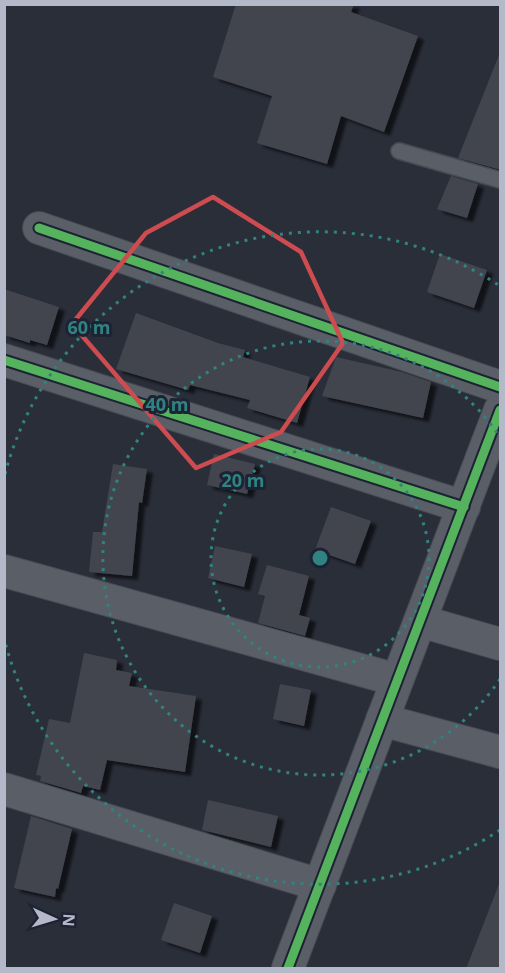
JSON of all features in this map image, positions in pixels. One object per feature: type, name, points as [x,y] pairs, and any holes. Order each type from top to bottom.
[{"type":"street","points":[[39,228],[501,387]]},
{"type":"street","points":[[4,360],[464,507]]},
{"type":"street","points":[[288,969],[420,621],[498,424]]},
{"type":"street","points":[[4,572],[397,681]]},
{"type":"street","points":[[420,621],[501,644]]},
{"type":"street","points":[[382,720],[501,752]]},
{"type":"street","points":[[4,789],[320,885]]},
{"type":"lane","points":[[399,151],[501,180]]},
{"type":"highlighted area","points":[[213,197],[301,252],[343,343],[281,432],[196,468],[72,324],[146,233]]},
{"type":"building","points":[[236,4],[354,4],[351,12],[418,36],[384,132],[341,116],[327,164],[257,143],[272,96],[213,77]]},
{"type":"building","points":[[499,55],[501,55],[501,170],[458,158]]},
{"type":"building","points":[[451,176],[478,184],[467,218],[437,209]]},
{"type":"building","points":[[440,254],[487,270],[474,308],[427,292]]},
{"type":"building","points":[[4,289],[59,307],[47,345],[30,340],[30,343],[4,335]]},
{"type":"building","points":[[136,313],[218,343],[245,350],[243,357],[310,377],[297,423],[247,408],[250,400],[190,385],[188,390],[116,369]]},
{"type":"building","points":[[336,357],[402,372],[431,382],[423,418],[322,396]]},
{"type":"building","points":[[214,454],[255,464],[247,494],[207,485]]},
{"type":"building","points":[[113,464],[147,469],[142,503],[139,502],[132,576],[89,572],[93,532],[102,532]]},
{"type":"building","points":[[331,507],[371,521],[355,564],[315,550]]},
{"type":"building","points":[[215,546],[252,554],[244,587],[208,578]]},
{"type":"building","points":[[267,565],[309,576],[299,615],[310,618],[305,636],[258,623],[265,596],[258,594]]},
{"type":"building","points":[[84,653],[117,660],[116,670],[132,673],[129,686],[196,696],[185,772],[107,760],[100,790],[83,786],[81,793],[40,781],[41,776],[36,775],[49,719],[70,723]]},
{"type":"building","points":[[280,684],[311,690],[304,726],[273,719]]},
{"type":"building","points":[[208,800],[278,816],[271,847],[202,830]]},
{"type":"building","points":[[31,816],[72,829],[55,897],[14,888]]},
{"type":"building","points":[[499,884],[501,885],[501,969],[466,969]]},
{"type":"building","points":[[174,903],[212,916],[200,953],[161,940]]},
{"type":"cycle path","points":[[39,228],[500,387]]},
{"type":"cycle path","points":[[4,360],[464,507]]},
{"type":"cycle path","points":[[288,968],[500,410]]}]
